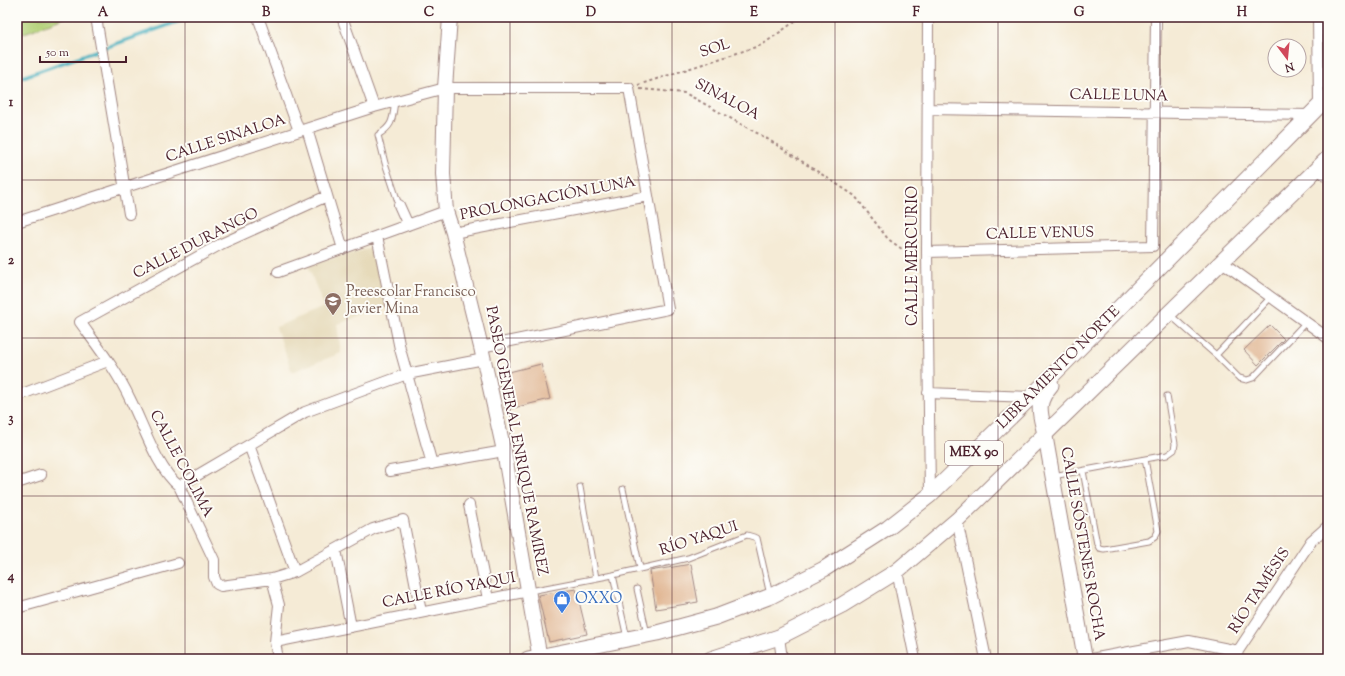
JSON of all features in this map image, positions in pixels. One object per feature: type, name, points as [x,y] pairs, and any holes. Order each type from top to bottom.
[{"type":"main road","name":"LIBRAMIENTO NORTE","points":[[536,658],[573,655],[627,639],[716,617],[771,596],[824,569],[888,528],[930,495],[1031,397],[1319,106]]},
{"type":"main road","name":"MEX 90","points":[[712,659],[779,637],[842,605],[897,572],[957,520],[1222,262],[1323,173],[1328,158]]},
{"type":"main road","points":[[1045,434],[1039,409],[1042,396],[1093,343],[1093,333]]},
{"type":"street","points":[[96,17],[103,66],[126,188],[129,214]]},
{"type":"street","points":[[258,17],[303,130],[327,196],[343,248]]},
{"type":"street","points":[[342,17],[374,107]]},
{"type":"street","name":"PASEO GENERAL ENRIQUE RAMIREZ","points":[[450,17],[445,88],[443,174],[446,211],[453,233],[504,451],[529,591],[536,658]]},
{"type":"street","name":"CALLE MERCURIO","points":[[928,17],[927,252],[930,495]]},
{"type":"street","points":[[1155,112],[1156,17]]},
{"type":"street","points":[[1318,17],[1319,106]]},
{"type":"street","points":[[179,486],[305,412],[407,374],[433,369],[482,353],[668,309],[629,88],[445,88]]},
{"type":"street","name":"CALLE SINALOA","points":[[17,222],[374,107],[445,88]]},
{"type":"street","name":"CALLE LUNA","points":[[928,109],[1155,112],[1319,106]]},
{"type":"street","name":"CALLE VENUS","points":[[927,252],[1153,246],[1155,112]]},
{"type":"street","name":"CALLE DURANGO","points":[[80,322],[221,244],[327,196]]},
{"type":"street","name":"PROLONGACIÓN LUNA","points":[[453,233],[648,196]]},
{"type":"street","points":[[399,205],[408,225]]},
{"type":"street","points":[[278,272],[446,211]]},
{"type":"street","points":[[377,236],[400,349],[432,464]]},
{"type":"street","points":[[1222,262],[1328,338]]},
{"type":"street","name":"CALLE COLIMA","points":[[80,322],[108,361],[130,398],[152,447],[172,481],[179,486],[214,560],[214,577],[217,584],[221,586],[272,579]]},
{"type":"street","points":[[17,396],[108,361]]},
{"type":"street","points":[[928,393],[1031,397]]},
{"type":"street","name":"CALLE SÓSTENES ROCHA","points":[[1045,434],[1085,659]]},
{"type":"street","points":[[249,445],[296,572]]},
{"type":"street","points":[[390,471],[504,451]]},
{"type":"street","points":[[17,483],[41,475]]},
{"type":"street","points":[[469,505],[488,599]]},
{"type":"street","points":[[278,659],[275,642],[279,605],[272,579],[296,572],[373,529],[403,520],[421,612]]},
{"type":"street","points":[[957,520],[986,659]]},
{"type":"street","name":"RÍO TAMÉSIS","points":[[1092,659],[1189,641],[1237,655],[1311,541],[1328,526]]},
{"type":"street","points":[[336,550],[351,626]]},
{"type":"street","points":[[17,608],[178,563]]},
{"type":"street","points":[[897,572],[915,659]]},
{"type":"street","name":"CALLE RÍO YAQUI","points":[[275,642],[529,591]]},
{"type":"street","points":[[779,637],[782,659]]},
{"type":"lane","points":[[395,102],[391,123],[388,128],[378,135],[385,163],[399,205]]},
{"type":"lane","points":[[1216,355],[1272,297]]},
{"type":"lane","points":[[1168,314],[1216,355],[1239,378],[1247,380],[1254,378],[1306,322]]},
{"type":"lane","points":[[1052,477],[1167,455],[1174,450],[1175,444],[1168,396]]},
{"type":"lane","points":[[1083,471],[1097,544],[1100,548],[1104,549],[1149,541],[1155,537],[1158,531],[1145,459]]},
{"type":"lane","points":[[580,487],[596,578]]},
{"type":"lane","points":[[623,489],[640,568]]},
{"type":"lane","name":"RÍO YAQUI","points":[[613,575],[688,558],[748,535],[757,538],[771,596]]},
{"type":"lane","points":[[613,575],[627,639]]},
{"type":"lane","name":"CALLE RÍO YAQUI","points":[[529,591],[613,575]]},
{"type":"lane","points":[[638,589],[647,635]]},
{"type":"path","name":"SOL","points":[[629,88],[762,45],[801,17]]},
{"type":"path","name":"SINALOA","points":[[629,88],[684,93],[705,104],[766,138],[855,196],[888,239],[902,248],[927,252]]},
{"type":"shaded area","name":"Preescolar Francisco Javier Mina","points":[[375,247],[390,307],[337,324],[341,353],[292,372],[276,327],[324,307],[308,266]]},
{"type":"green space","points":[[17,17],[66,17],[17,36]]},
{"type":"building","points":[[1270,325],[1284,339],[1258,365],[1244,350]]},
{"type":"building","points":[[541,364],[550,399],[505,410],[497,375]]},
{"type":"building","points":[[691,564],[698,602],[656,609],[650,571]]},
{"type":"building","name":"OXXO","points":[[576,589],[587,634],[549,642],[538,595]]},
{"type":"waterway","points":[[17,79],[191,17]]},
{"type":"place","name":"Preescolar Francisco Javier Mina","points":[[333,316]]},
{"type":"place","name":"OXXO","points":[[562,614]]}]
